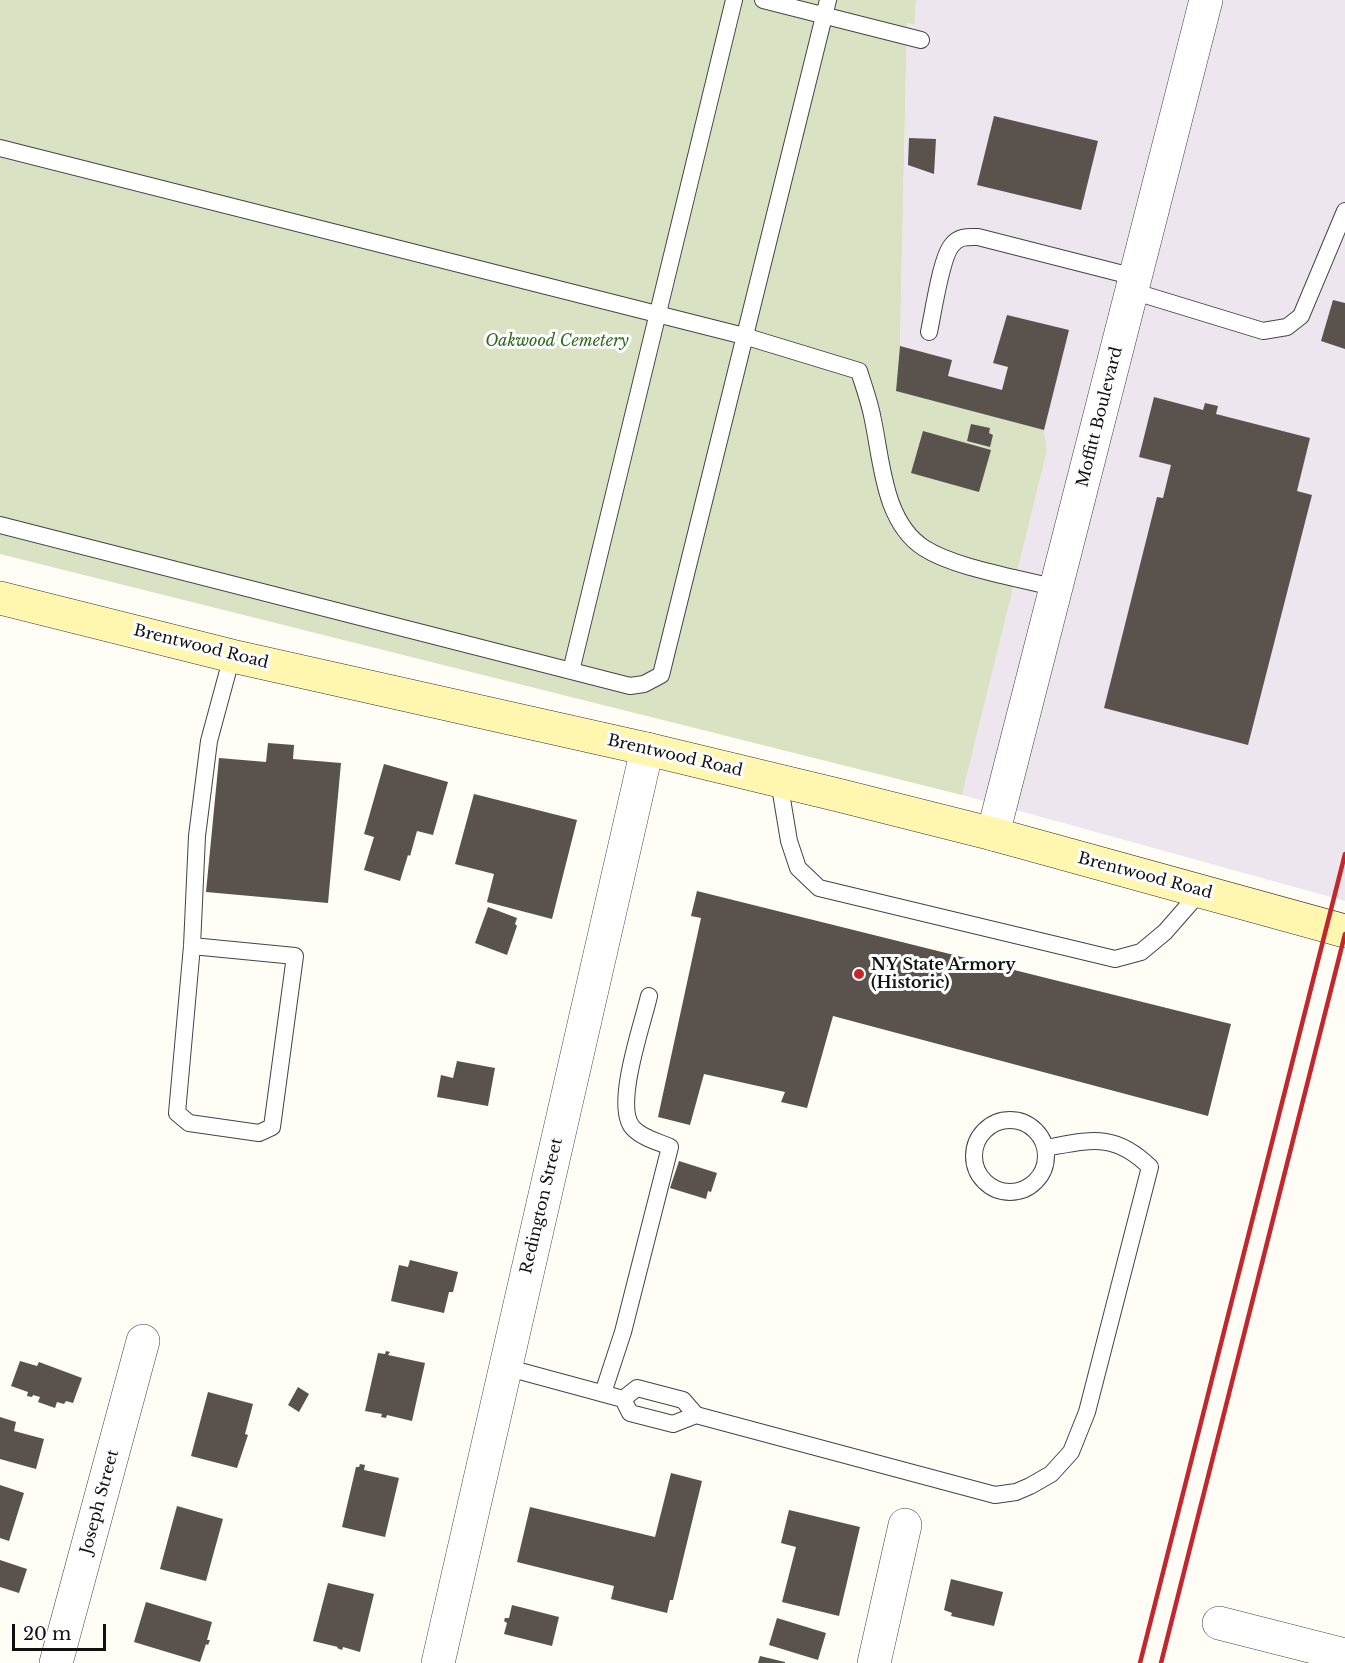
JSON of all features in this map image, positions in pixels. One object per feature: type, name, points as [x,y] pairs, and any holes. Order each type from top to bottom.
[{"type":"street","name":"Moffitt Boulevard","points":[[993,834],[1206,0]]},
{"type":"street","name":"Brentwood Road","points":[[0,598],[232,656],[779,781],[993,834],[1345,931]]},
{"type":"street","name":"Redington Street","points":[[438,1663],[647,749]]},
{"type":"street","name":"Joseph Street","points":[[56,1663],[143,1341]]},
{"type":"street","points":[[874,1663],[905,1525]]},
{"type":"street","points":[[1219,1623],[1345,1655]]},
{"type":"lane","points":[[571,671],[734,0]]},
{"type":"lane","points":[[763,0],[826,8],[921,40]]},
{"type":"lane","points":[[0,525],[630,686],[644,684],[661,675],[826,8]]},
{"type":"lane","points":[[0,148],[744,336],[859,371],[872,416],[892,509],[902,527],[926,549],[953,561],[1056,588]]},
{"type":"lane","points":[[929,332],[945,260],[951,246],[962,237],[978,237],[1134,284],[1263,331],[1287,327],[1301,316],[1345,211]]},
{"type":"lane","points":[[192,946],[295,956],[272,1127],[259,1133],[189,1123],[177,1113],[192,946],[197,836],[209,741],[232,656]]},
{"type":"lane","points":[[779,781],[789,841],[798,867],[819,888],[1115,959],[1141,952],[1165,932],[1200,892]]},
{"type":"lane","points":[[603,1394],[622,1332],[670,1147],[632,1128],[626,1116],[627,1081],[649,996]]},
{"type":"lane","points":[[1010,1120],[1022,1122],[1033,1128],[1041,1137],[1046,1148],[1043,1172],[1036,1182],[1026,1189],[1014,1192],[991,1187],[982,1179],[977,1169],[976,1146],[981,1136],[999,1122],[1010,1120]]},
{"type":"lane","points":[[624,1399],[637,1388],[682,1400],[696,1415],[994,1495],[1016,1492],[1051,1474],[1071,1452],[1087,1412],[1150,1167],[1124,1147],[1110,1141],[1086,1140],[1046,1148]]},
{"type":"lane","points":[[505,1367],[624,1399]]},
{"type":"lane","points":[[624,1399],[630,1413],[673,1424],[696,1415]]},
{"type":"shaded area","points":[[916,0],[1345,0],[1345,901],[962,795],[1047,451],[1044,431],[896,391],[900,346],[907,23],[915,25]]},
{"type":"green space","name":"Oakwood Cemetery","points":[[0,0],[916,0],[915,25],[907,23],[900,346],[896,390],[1044,430],[1047,451],[962,795],[0,554]]},
{"type":"building","points":[[994,116],[1098,141],[1081,210],[977,185]]},
{"type":"building","points":[[909,138],[936,139],[934,174],[908,165]]},
{"type":"building","points":[[1333,300],[1345,303],[1345,349],[1321,341]]},
{"type":"building","points":[[1007,315],[1069,330],[1044,430],[896,391],[900,346],[952,360],[948,376],[1002,390],[1008,367],[993,363]]},
{"type":"building","points":[[1154,397],[1203,410],[1205,403],[1218,406],[1216,414],[1310,438],[1297,491],[1312,495],[1248,745],[1104,708],[1157,497],[1163,498],[1171,465],[1139,457]]},
{"type":"building","points":[[971,424],[990,428],[989,433],[993,435],[990,447],[967,441]]},
{"type":"building","points":[[923,431],[991,450],[979,492],[911,473]]},
{"type":"building","points":[[268,743],[294,745],[293,759],[341,763],[328,903],[206,892],[219,758],[266,762]]},
{"type":"building","points":[[384,764],[448,782],[433,835],[417,831],[400,881],[364,870],[374,837],[364,834]]},
{"type":"building","points":[[474,794],[577,820],[552,919],[487,902],[494,874],[455,864]]},
{"type":"building","name":"NY State Armory (Historic)","points":[[697,891],[1231,1024],[1208,1116],[833,1016],[807,1108],[781,1102],[785,1092],[704,1074],[690,1125],[658,1117],[701,918],[691,916]]},
{"type":"building","points":[[488,907],[517,918],[515,924],[517,926],[507,955],[475,943]]},
{"type":"building","points":[[457,1061],[495,1068],[488,1106],[437,1097],[441,1075],[453,1078]]},
{"type":"building","points":[[679,1161],[717,1173],[711,1192],[708,1191],[706,1199],[670,1188]]},
{"type":"building","points":[[410,1260],[458,1272],[453,1292],[449,1292],[444,1313],[391,1301],[399,1265],[408,1267]]},
{"type":"building","points":[[386,1351],[390,1352],[388,1355],[425,1363],[412,1421],[387,1415],[386,1418],[381,1417],[382,1414],[365,1411],[378,1353],[385,1354]]},
{"type":"building","points":[[20,1361],[37,1366],[39,1362],[82,1378],[73,1403],[57,1402],[55,1408],[38,1402],[40,1397],[27,1396],[28,1392],[11,1386]]},
{"type":"building","points":[[298,1387],[309,1394],[299,1412],[288,1405]]},
{"type":"building","points":[[208,1392],[253,1404],[245,1434],[248,1435],[237,1468],[191,1456]]},
{"type":"building","points":[[0,1417],[16,1422],[14,1431],[44,1439],[36,1469],[0,1459]]},
{"type":"building","points":[[360,1464],[365,1465],[364,1470],[399,1478],[385,1537],[342,1527],[356,1467]]},
{"type":"building","points":[[671,1473],[702,1481],[673,1600],[670,1600],[667,1613],[611,1599],[614,1586],[517,1562],[530,1507],[655,1537]]},
{"type":"building","points":[[0,1485],[24,1493],[9,1541],[0,1538]]},
{"type":"building","points":[[177,1506],[223,1519],[206,1581],[160,1569]]},
{"type":"building","points":[[789,1510],[860,1527],[839,1616],[782,1602],[796,1547],[781,1543]]},
{"type":"building","points":[[0,1560],[27,1569],[19,1593],[0,1587]]},
{"type":"building","points":[[951,1579],[1003,1592],[994,1626],[951,1616],[952,1613],[944,1610]]},
{"type":"building","points":[[328,1583],[374,1594],[360,1652],[343,1647],[342,1650],[313,1641]]},
{"type":"building","points":[[146,1602],[212,1622],[207,1640],[210,1640],[208,1645],[206,1644],[200,1662],[134,1642]]},
{"type":"building","points":[[512,1605],[559,1617],[552,1646],[504,1634],[507,1623],[504,1621],[505,1618],[509,1618]]},
{"type":"building","points":[[777,1618],[826,1633],[818,1660],[769,1645]]},
{"type":"building","points":[[760,1656],[785,1662],[785,1663],[758,1663]]},
{"type":"railway","points":[[1140,1663],[1345,854]]},
{"type":"railway","points":[[1161,1663],[1345,934]]},
{"type":"place","name":"NY State Armory (Historic)","points":[[859,974]]}]
